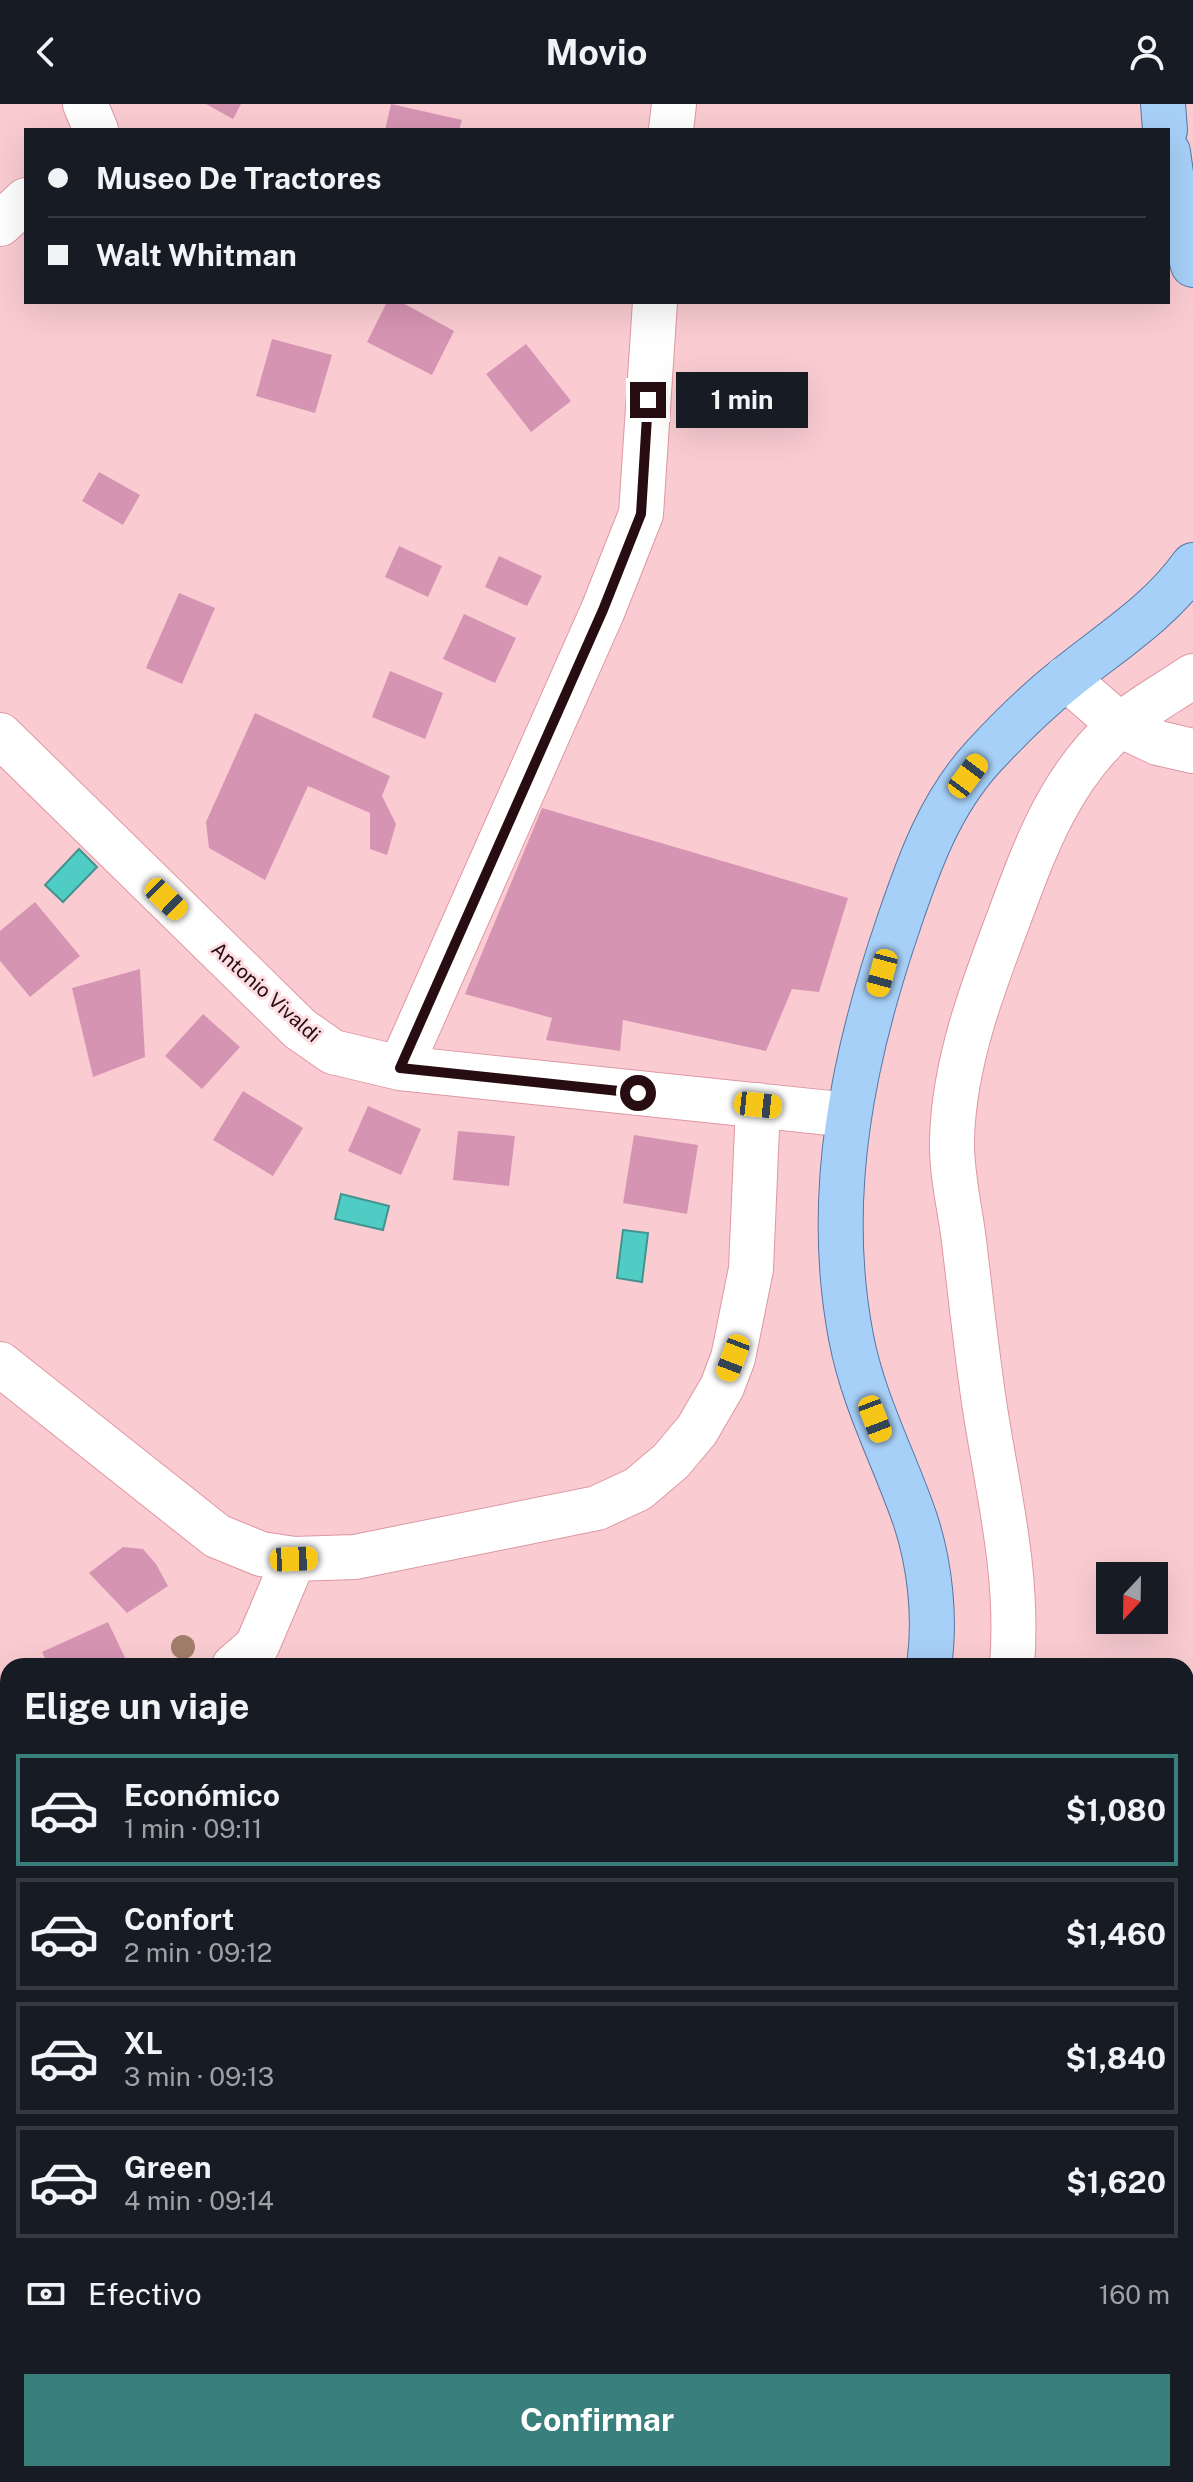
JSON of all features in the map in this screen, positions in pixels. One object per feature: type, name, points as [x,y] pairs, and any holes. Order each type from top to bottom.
[{"type":"main road","points":[[1163,104],[1165,128]]},
{"type":"main road","points":[[1170,166],[1175,202],[1193,265]]},
{"type":"main road","points":[[929,1658],[932,1607],[915,1520],[863,1381],[851,1340],[844,1296],[839,1219],[849,1115],[858,1063],[882,973],[915,875],[934,829],[956,792],[980,760],[1042,698],[1142,620],[1193,565]]},
{"type":"street","points":[[85,104],[95,128]]},
{"type":"street","points":[[671,128],[674,104]]},
{"type":"street","points":[[0,224],[24,202]]},
{"type":"street","points":[[400,1068],[603,610],[641,514],[642,306]]},
{"type":"street","points":[[1013,1658],[1013,1575],[985,1410],[952,1141],[957,1087],[965,1048],[994,958],[1040,834],[1087,758],[1120,725],[1193,676]]},
{"type":"street","points":[[1066,678],[1120,725],[1158,743],[1193,751]]},
{"type":"street","name":"Antonio Vivaldi","points":[[0,735],[300,1029],[333,1052],[400,1068],[849,1115]]},
{"type":"street","points":[[0,1364],[217,1536],[261,1554],[294,1559],[355,1557],[597,1508],[638,1489],[671,1461],[697,1430],[722,1387],[733,1358],[751,1269],[758,1105]]},
{"type":"street","points":[[243,1658],[257,1646],[294,1559]]},
{"type":"water","points":[[79,849],[97,867],[63,902],[45,885]]},
{"type":"water","points":[[341,1194],[389,1206],[383,1230],[335,1219]]},
{"type":"water","points":[[623,1230],[648,1233],[642,1282],[617,1278]]},
{"type":"building","points":[[206,104],[241,104],[233,119]]},
{"type":"building","points":[[391,104],[462,120],[460,128],[385,128]]},
{"type":"building","points":[[386,304],[405,304],[454,331],[432,375],[367,342]]},
{"type":"building","points":[[272,339],[332,355],[315,413],[256,396]]},
{"type":"building","points":[[526,344],[571,401],[531,432],[486,374]]},
{"type":"building","points":[[99,472],[140,495],[123,525],[82,501]]},
{"type":"building","points":[[399,546],[442,566],[428,597],[385,577]]},
{"type":"building","points":[[499,556],[542,576],[527,606],[485,587]]},
{"type":"building","points":[[179,593],[215,608],[182,684],[146,668]]},
{"type":"building","points":[[464,614],[516,638],[495,683],[443,659]]},
{"type":"building","points":[[390,671],[443,693],[425,739],[372,717]]},
{"type":"building","points":[[255,713],[390,776],[382,796],[396,824],[387,855],[370,849],[370,813],[308,786],[265,880],[209,848],[206,822]]},
{"type":"building","points":[[542,808],[848,898],[819,992],[792,989],[766,1051],[623,1020],[620,1051],[546,1040],[552,1018],[465,994]]},
{"type":"building","points":[[35,902],[80,956],[30,997],[0,961],[0,931]]},
{"type":"building","points":[[140,969],[145,1057],[93,1077],[72,988]]},
{"type":"building","points":[[203,1014],[240,1047],[202,1089],[165,1056]]},
{"type":"building","points":[[243,1091],[303,1128],[273,1176],[213,1140]]},
{"type":"building","points":[[368,1106],[421,1129],[401,1175],[348,1151]]},
{"type":"building","points":[[458,1131],[515,1136],[509,1186],[453,1180]]},
{"type":"building","points":[[634,1135],[698,1145],[687,1214],[623,1203]]},
{"type":"building","points":[[123,1547],[143,1549],[168,1586],[127,1613],[89,1573]]},
{"type":"building","points":[[108,1622],[125,1658],[45,1658],[42,1652]]},
{"type":"route","points":[[638,1093],[400,1068],[603,610],[641,514],[648,400]]}]
